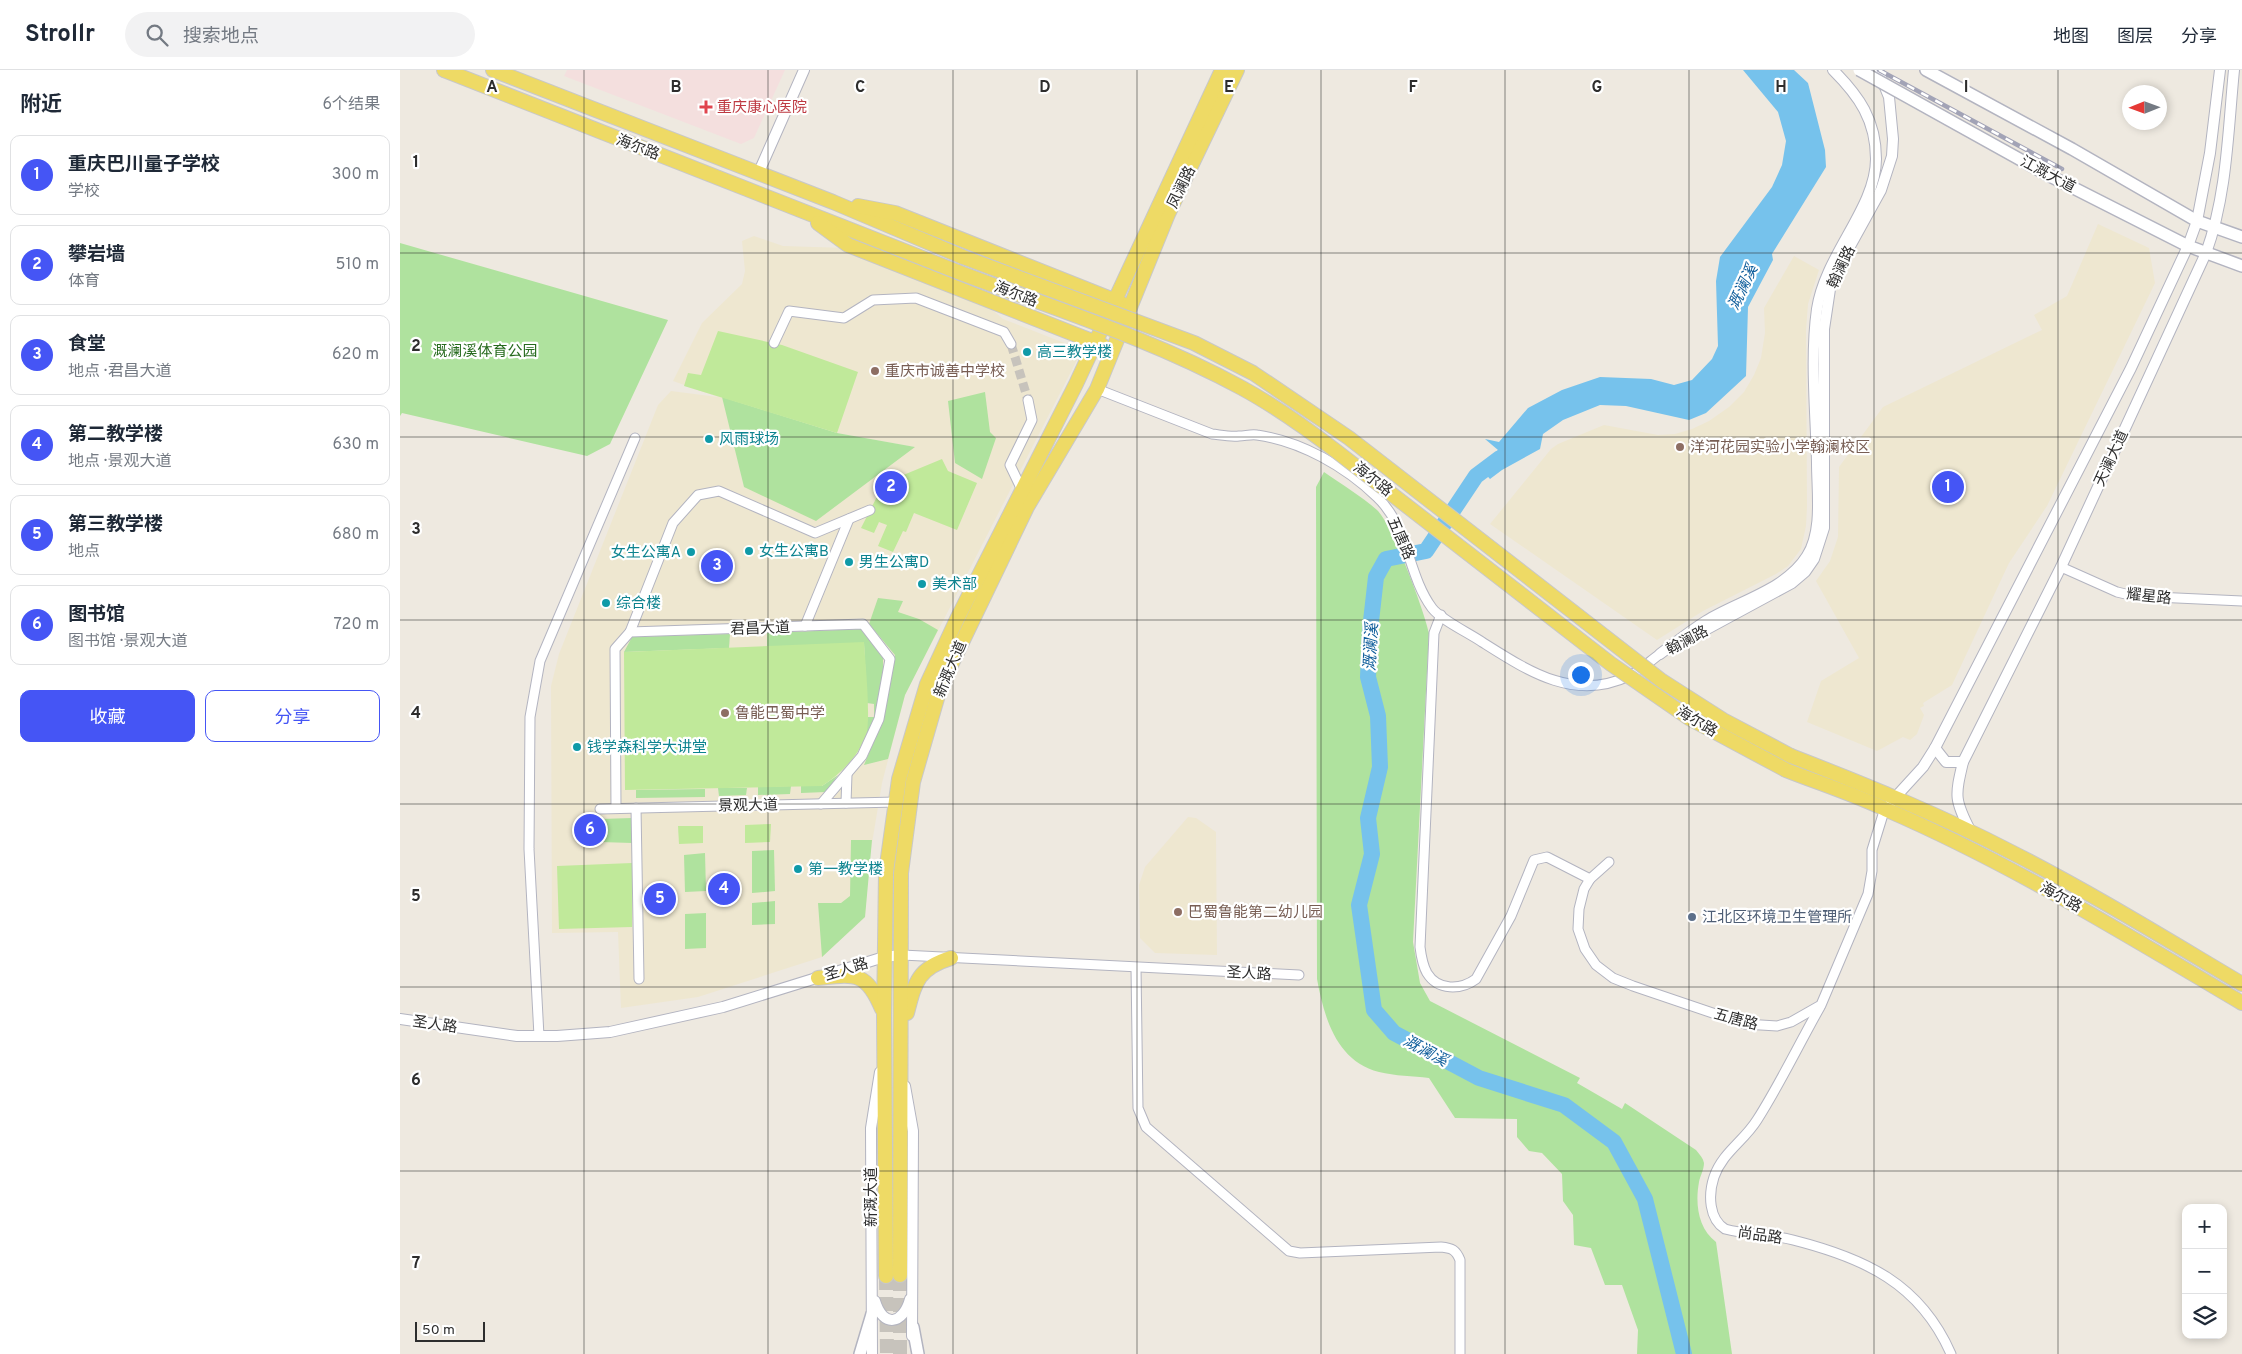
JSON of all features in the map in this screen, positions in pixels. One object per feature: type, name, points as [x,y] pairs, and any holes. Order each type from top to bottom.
[{"type":"main road","name":"海尔路","points":[[444,70],[958,272],[1133,337],[1187,360],[1243,388],[1294,419],[1611,664],[1646,689],[1717,734],[1786,770],[1885,808],[2006,867],[2078,906],[2242,1003]]},
{"type":"main road","name":"海尔路","points":[[493,70],[833,202],[964,257],[1194,343],[1253,374],[1349,438],[1662,681],[1723,720],[1791,756],[1896,798],[1971,832],[2086,892],[2242,984]]},
{"type":"main road","name":"凤澜路","points":[[1114,300],[1222,70]]},
{"type":"main road","name":"凤澜路","points":[[1131,307],[1168,214],[1237,70]]},
{"type":"main road","name":"江溉大道","points":[[1859,70],[2046,174],[2188,246],[2242,266]]},
{"type":"main road","points":[[1926,70],[2072,149],[2197,221],[2242,237]]},
{"type":"main road","points":[[833,202],[895,213],[1131,307]]},
{"type":"main road","points":[[801,210],[848,245],[1113,350]]},
{"type":"main road","name":"新溉大道","points":[[1114,300],[1076,384],[956,619],[927,684],[899,779],[886,872],[884,957],[884,1042],[893,1276],[902,1068],[901,873],[913,782],[940,688],[1027,507],[1096,389],[1131,307]]},
{"type":"main road","points":[[902,1030],[913,988],[918,978],[933,965],[951,958]]},
{"type":"main road","points":[[818,978],[849,975],[861,978],[877,996],[884,1015]]},
{"type":"main road","points":[[860,1354],[872,1314]]},
{"type":"main road","points":[[912,1328],[918,1354]]},
{"type":"street","points":[[758,174],[804,70]]},
{"type":"street","name":"翰澜路","points":[[1660,654],[1706,621],[1790,575],[1808,555],[1813,541],[1818,509],[1815,353],[1817,308],[1831,265],[1872,187],[1876,171],[1874,142],[1864,107],[1853,90],[1833,70]]},
{"type":"street","name":"翰澜路","points":[[1660,654],[1792,583],[1810,566],[1820,543],[1826,508],[1824,345],[1826,308],[1838,268],[1881,190],[1892,156],[1893,139],[1889,96],[1878,70]]},
{"type":"street","name":"天澜大道","points":[[1885,808],[1923,767],[1935,748],[2131,368],[2188,246],[2197,221],[2210,153],[2220,70]]},
{"type":"street","name":"天澜大道","points":[[1971,832],[1958,808],[1956,792],[1963,762],[2061,567],[2206,252],[2215,228],[2226,158],[2234,70]]},
{"type":"street","points":[[774,344],[788,311],[844,318],[873,300],[916,298],[1004,332],[1011,344]]},
{"type":"street","name":"五唐路","points":[[1096,389],[1212,434],[1227,436],[1254,434],[1308,450],[1343,470],[1378,498],[1388,509],[1403,537],[1422,592],[1433,610],[1501,654],[1543,676],[1571,686],[1599,686],[1630,676],[1660,654]]},
{"type":"street","points":[[1022,490],[1010,465],[1032,420],[1028,400]]},
{"type":"street","points":[[539,1036],[529,849],[530,717],[540,661],[635,438]]},
{"type":"street","points":[[616,808],[615,649],[630,632],[673,523],[698,495],[719,491],[815,533],[870,510]]},
{"type":"street","points":[[805,626],[848,518]]},
{"type":"street","name":"耀星路","points":[[2061,567],[2117,592],[2134,596],[2242,601]]},
{"type":"street","points":[[1441,615],[1434,633],[1420,947],[1427,974],[1437,983],[1446,987],[1468,985],[1476,979],[1511,916],[1534,860],[1547,857],[1590,879]]},
{"type":"street","name":"君昌大道","points":[[630,632],[863,624],[890,659],[879,719],[862,756],[821,804]]},
{"type":"street","points":[[1935,748],[1946,762],[1963,762]]},
{"type":"street","points":[[846,774],[846,803]]},
{"type":"street","name":"景观大道","points":[[600,809],[896,802]]},
{"type":"street","points":[[636,808],[640,979]]},
{"type":"street","points":[[1821,1005],[1868,894],[1872,871],[1872,850],[1885,808]]},
{"type":"street","name":"五唐路","points":[[1609,862],[1590,879],[1584,890],[1580,903],[1578,929],[1584,949],[1596,965],[1613,978],[1745,1024],[1761,1027],[1777,1026],[1791,1022],[1821,1005]]},
{"type":"street","name":"圣人路","points":[[400,1020],[517,1036],[610,1032],[723,1008],[884,957],[902,955],[1299,975]]},
{"type":"street","points":[[1136,968],[1138,1108],[1146,1127],[1288,1251],[1300,1254],[1440,1247],[1450,1248],[1456,1252],[1460,1260],[1460,1354]]},
{"type":"street","name":"尚品路","points":[[1821,1005],[1756,1121],[1721,1162],[1711,1189],[1714,1217],[1718,1225],[1725,1229],[1793,1240],[1853,1258],[1890,1277],[1908,1292],[1933,1321],[1951,1354]]},
{"type":"street","name":"新溉大道","points":[[872,1354],[871,1128],[884,1042]]},
{"type":"street","name":"新溉大道","points":[[902,1068],[913,1131],[912,1354]]},
{"type":"street","points":[[872,1290],[878,1310],[882,1316],[889,1320],[896,1320],[908,1308],[913,1289]]},
{"type":"shaded area","name":"重庆康心医院","points":[[567,70],[785,70],[754,138],[741,144],[564,76]]},
{"type":"shaded area","points":[[2098,224],[2149,248],[2155,283],[2047,506],[2009,563],[1952,685],[1923,703],[1924,706],[1920,708],[1924,715],[1917,734],[1910,740],[1903,737],[1877,751],[1807,722],[1821,681],[1859,658],[1816,581],[1830,561],[1838,537],[1839,467],[1883,407],[2042,330],[2034,315],[2067,296]]},
{"type":"shaded area","name":"鲁能巴蜀中学","points":[[754,236],[783,246],[846,248],[984,303],[1003,319],[1072,346],[1077,360],[905,695],[882,783],[869,861],[865,917],[822,957],[698,997],[621,1008],[618,932],[552,933],[551,686],[559,654],[658,405],[671,391],[718,397],[673,381],[702,323],[742,284],[745,271],[742,241]],"holes":[[[723,397],[837,433],[914,447],[744,487]]]},
{"type":"shaded area","name":"洋河花园实验小学翰澜校区","points":[[1794,256],[1819,270],[1808,304],[1806,330],[1807,507],[1806,526],[1801,549],[1788,566],[1776,574],[1703,611],[1657,640],[1490,524],[1551,449],[1558,444],[1604,425],[1658,435],[1675,434],[1709,421],[1729,407],[1744,392],[1754,375],[1761,358],[1765,333],[1764,308]]},
{"type":"shaded area","name":"巴蜀鲁能第二幼儿园","points":[[1188,817],[1196,818],[1216,832],[1217,955],[1155,953],[1140,938],[1139,885],[1145,867]]},
{"type":"green space","name":"溉澜溪体育公园","points":[[400,243],[668,320],[610,444],[587,456],[402,413],[400,416]]},
{"type":"green space","points":[[718,331],[782,345],[858,372],[837,433],[684,386],[688,373],[701,375]]},
{"type":"green space","points":[[985,392],[990,432],[996,438],[982,479],[955,463],[948,401]]},
{"type":"green space","points":[[722,397],[837,433],[915,447],[816,521],[744,487]]},
{"type":"green space","points":[[942,459],[948,471],[977,483],[957,530],[914,513],[906,532],[903,531],[893,552],[878,546],[887,525],[879,522],[874,533],[861,528],[884,483]]},
{"type":"green space","points":[[1324,472],[1371,505],[1383,518],[1407,568],[1429,633],[1413,942],[1420,983],[1430,1001],[1580,1078],[1577,1083],[1622,1109],[1625,1103],[1696,1150],[1704,1163],[1697,1199],[1699,1215],[1705,1230],[1716,1242],[1732,1354],[1637,1354],[1638,1330],[1622,1285],[1605,1285],[1591,1248],[1574,1245],[1573,1215],[1563,1201],[1562,1174],[1542,1153],[1529,1151],[1517,1137],[1517,1119],[1455,1118],[1429,1078],[1379,1072],[1364,1066],[1342,1048],[1334,1036],[1328,1022],[1317,979],[1316,487]]},
{"type":"green space","points":[[878,598],[903,601],[898,612],[919,619],[938,630],[905,695],[888,759],[864,765],[883,719],[895,655],[869,624]]},
{"type":"green space","points":[[862,629],[883,658],[883,673],[877,717],[866,737],[867,717],[874,717],[874,704],[867,703],[864,643],[767,647],[767,633]]},
{"type":"green space","points":[[730,634],[729,648],[624,652],[632,637]]},
{"type":"green space","points":[[864,642],[868,707],[865,738],[857,753],[847,765],[822,786],[625,790],[624,652]]},
{"type":"green space","points":[[838,775],[826,792],[801,793],[801,786],[822,786]]},
{"type":"green space","points":[[791,786],[790,794],[758,795],[758,787]]},
{"type":"green space","points":[[718,788],[747,788],[746,795],[719,796]]},
{"type":"green space","points":[[705,789],[705,797],[636,798],[636,790]]},
{"type":"green space","points":[[632,818],[632,843],[600,842],[600,819]]},
{"type":"green space","points":[[771,824],[770,842],[745,843],[745,825]]},
{"type":"green space","points":[[678,826],[703,826],[703,843],[679,844]]},
{"type":"green space","points":[[851,840],[872,840],[865,917],[822,957],[818,903],[841,903],[850,896]]},
{"type":"green space","points":[[774,850],[775,891],[752,893],[752,851]]},
{"type":"green space","points":[[705,853],[706,891],[685,892],[684,855]]},
{"type":"green space","points":[[632,863],[632,927],[559,929],[557,866]]},
{"type":"green space","points":[[775,901],[775,924],[752,925],[752,903]]},
{"type":"green space","points":[[706,913],[706,948],[685,949],[685,914]]},
{"type":"water","points":[[1743,70],[1794,70],[1808,83],[1825,150],[1826,167],[1772,254],[1773,260],[1748,307],[1746,376],[1706,413],[1689,420],[1626,406],[1600,405],[1563,420],[1543,434],[1540,449],[1502,470],[1490,479],[1479,467],[1498,450],[1485,439],[1499,442],[1528,408],[1562,390],[1600,377],[1651,379],[1674,385],[1692,380],[1712,359],[1718,346],[1716,281],[1720,257],[1772,187],[1782,165],[1786,141],[1778,112]]},
{"type":"waterway","name":"溉澜溪","points":[[1500,458],[1476,476],[1426,551],[1386,559],[1376,577],[1370,630],[1368,677],[1378,716],[1380,767],[1368,818],[1372,854],[1359,905],[1374,1010],[1394,1033],[1479,1078],[1564,1105],[1614,1142],[1645,1199],[1684,1354]]},
{"type":"tunnel","points":[[1011,344],[1028,400]]},
{"type":"tunnel","points":[[900,1275],[900,1354]]},
{"type":"tunnel","points":[[886,1276],[887,1354]]},
{"type":"railway","points":[[1879,70],[2062,169]]},
{"type":"place","name":"重庆康心医院","points":[[706,107]]},
{"type":"place","name":"高三教学楼","points":[[1027,352]]},
{"type":"place","name":"重庆市诚善中学校","points":[[875,371]]},
{"type":"place","name":"风雨球场","points":[[709,439]]},
{"type":"place","name":"洋河花园实验小学翰澜校区","points":[[1680,447]]},
{"type":"place","name":"攀岩墙","points":[[891,487]]},
{"type":"place","name":"重庆巴川量子学校","points":[[1948,487]]},
{"type":"place","name":"女生公寓B","points":[[749,551]]},
{"type":"place","name":"女生公寓A","points":[[691,552]]},
{"type":"place","name":"男生公寓D","points":[[849,562]]},
{"type":"place","name":"食堂","points":[[717,566]]},
{"type":"place","name":"美术部","points":[[922,584]]},
{"type":"place","name":"综合楼","points":[[606,603]]},
{"type":"place","name":"鲁能巴蜀中学","points":[[725,713]]},
{"type":"place","name":"钱学森科学大讲堂","points":[[577,747]]},
{"type":"place","name":"图书馆","points":[[590,830]]},
{"type":"place","name":"第一教学楼","points":[[798,869]]},
{"type":"place","name":"第二教学楼","points":[[724,889]]},
{"type":"place","name":"第三教学楼","points":[[660,899]]},
{"type":"place","name":"巴蜀鲁能第二幼儿园","points":[[1178,912]]},
{"type":"place","name":"江北区环境卫生管理所","points":[[1692,917]]}]
